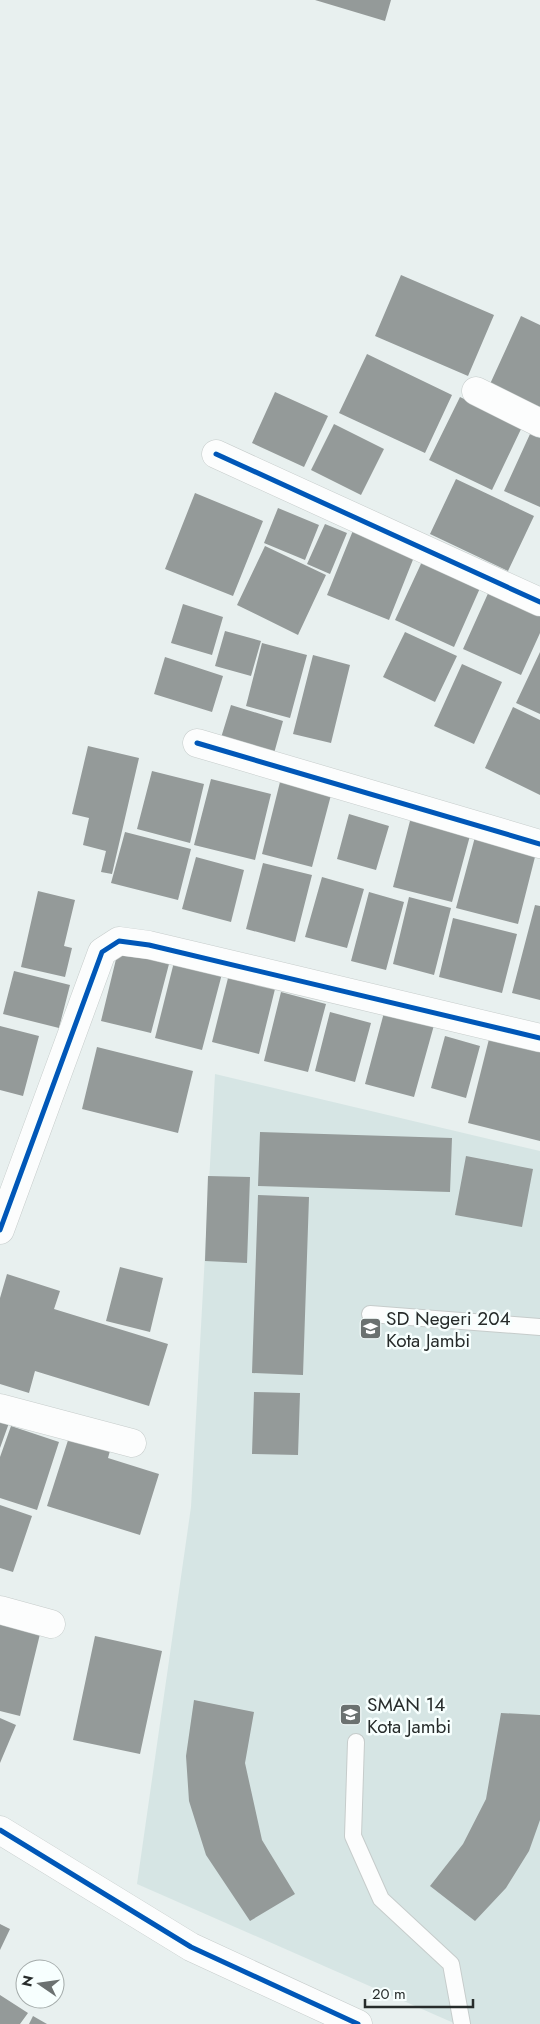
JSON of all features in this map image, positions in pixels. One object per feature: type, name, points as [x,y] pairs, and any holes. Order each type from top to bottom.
[{"type":"street","points":[[476,391],[540,423]]},
{"type":"street","points":[[216,454],[540,602]]},
{"type":"street","points":[[197,743],[540,844]]},
{"type":"street","points":[[0,1230],[102,952],[119,941],[149,945],[540,1038]]},
{"type":"street","points":[[0,1408],[132,1444]]},
{"type":"street","points":[[0,1610],[51,1624]]},
{"type":"street","points":[[0,1830],[191,1947],[358,2024]]},
{"type":"lane","points":[[370,1314],[540,1327]]},
{"type":"lane","points":[[356,1742],[353,1836],[381,1899],[451,1964],[462,2024]]},
{"type":"shaded area","points":[[215,1074],[540,1151],[540,2024],[456,2024],[137,1884],[191,1507]]},
{"type":"building","points":[[315,0],[391,0],[385,21]]},
{"type":"building","points":[[401,275],[494,315],[468,376],[375,336]]},
{"type":"building","points":[[521,316],[540,325],[540,407],[490,384]]},
{"type":"building","points":[[367,354],[452,395],[425,453],[339,413]]},
{"type":"building","points":[[275,392],[328,416],[304,467],[252,443]]},
{"type":"building","points":[[460,397],[522,427],[492,490],[429,460]]},
{"type":"building","points":[[334,424],[384,449],[361,495],[311,470]]},
{"type":"building","points":[[530,434],[540,438],[540,507],[504,491]]},
{"type":"building","points":[[456,479],[534,516],[508,571],[430,534]]},
{"type":"building","points":[[195,493],[263,521],[233,596],[165,569]]},
{"type":"building","points":[[278,508],[319,525],[305,560],[264,543]]},
{"type":"building","points":[[356,523],[418,547],[389,620],[327,595]]},
{"type":"building","points":[[325,524],[347,533],[330,574],[307,564]]},
{"type":"building","points":[[265,546],[326,575],[298,635],[237,605]]},
{"type":"building","points":[[426,553],[484,579],[454,647],[395,620]]},
{"type":"building","points":[[490,589],[540,612],[540,633],[521,675],[463,649]]},
{"type":"building","points":[[183,604],[223,617],[212,655],[171,643]]},
{"type":"building","points":[[225,631],[261,641],[251,676],[215,666]]},
{"type":"building","points":[[405,632],[457,656],[435,702],[383,677]]},
{"type":"building","points":[[262,643],[307,655],[290,718],[246,706]]},
{"type":"building","points":[[540,652],[540,714],[516,703]]},
{"type":"building","points":[[313,655],[350,665],[331,743],[293,734]]},
{"type":"building","points":[[165,657],[223,676],[212,712],[154,694]]},
{"type":"building","points":[[462,664],[502,682],[474,744],[434,726]]},
{"type":"building","points":[[231,705],[283,721],[273,757],[220,741]]},
{"type":"building","points":[[513,707],[540,720],[540,795],[485,768]]},
{"type":"building","points":[[88,746],[139,758],[112,874],[101,872],[106,851],[83,845],[89,818],[72,814]]},
{"type":"building","points":[[152,771],[204,784],[190,843],[137,829]]},
{"type":"building","points":[[211,779],[271,794],[255,860],[194,845]]},
{"type":"building","points":[[280,782],[331,795],[312,867],[262,854]]},
{"type":"building","points":[[349,814],[389,826],[376,870],[337,859]]},
{"type":"building","points":[[411,817],[471,832],[452,902],[393,887]]},
{"type":"building","points":[[125,832],[191,849],[178,900],[111,883]]},
{"type":"building","points":[[475,837],[536,853],[518,924],[456,908]]},
{"type":"building","points":[[196,857],[244,870],[231,922],[182,909]]},
{"type":"building","points":[[263,863],[312,875],[295,942],[246,929]]},
{"type":"building","points":[[322,877],[364,889],[347,948],[305,937]]},
{"type":"building","points":[[38,891],[75,900],[64,946],[72,948],[65,977],[21,967]]},
{"type":"building","points":[[369,892],[404,902],[386,970],[351,961]]},
{"type":"building","points":[[409,897],[451,908],[434,975],[393,964]]},
{"type":"building","points":[[535,905],[540,906],[540,1000],[512,993]]},
{"type":"building","points":[[453,918],[517,934],[502,993],[439,977]]},
{"type":"building","points":[[118,951],[169,964],[151,1033],[101,1021]]},
{"type":"building","points":[[175,958],[223,970],[202,1050],[155,1038]]},
{"type":"building","points":[[14,971],[70,985],[59,1028],[3,1014]]},
{"type":"building","points":[[228,978],[275,989],[259,1054],[212,1042]]},
{"type":"building","points":[[281,992],[326,1004],[308,1072],[264,1061]]},
{"type":"building","points":[[386,1005],[436,1018],[414,1097],[365,1084]]},
{"type":"building","points":[[330,1012],[371,1023],[355,1082],[315,1071]]},
{"type":"building","points":[[0,1026],[39,1036],[23,1096],[0,1090]]},
{"type":"building","points":[[445,1036],[480,1046],[466,1098],[431,1088]]},
{"type":"building","points":[[489,1039],[540,1052],[540,1141],[468,1123]]},
{"type":"building","points":[[97,1047],[193,1071],[178,1133],[82,1109]]},
{"type":"building","points":[[260,1132],[452,1138],[450,1192],[258,1186]]},
{"type":"building","points":[[466,1156],[533,1169],[522,1227],[455,1215]]},
{"type":"building","points":[[208,1176],[250,1177],[247,1263],[205,1261]]},
{"type":"building","points":[[258,1195],[309,1197],[303,1375],[252,1373]]},
{"type":"building","points":[[120,1267],[163,1278],[150,1332],[106,1321]]},
{"type":"building","points":[[7,1274],[60,1291],[54,1309],[168,1344],[149,1406],[35,1371],[29,1393],[0,1384],[0,1298]]},
{"type":"building","points":[[254,1392],[300,1393],[298,1455],[252,1454]]},
{"type":"building","points":[[0,1420],[9,1423],[0,1448]]},
{"type":"building","points":[[11,1426],[59,1442],[37,1510],[0,1498],[0,1457]]},
{"type":"building","points":[[70,1434],[111,1447],[108,1458],[159,1474],[140,1535],[47,1506]]},
{"type":"building","points":[[0,1505],[32,1516],[13,1572],[0,1568]]},
{"type":"building","points":[[0,1624],[40,1634],[20,1716],[0,1711]]},
{"type":"building","points":[[95,1636],[162,1651],[140,1754],[73,1740]]},
{"type":"building","points":[[194,1700],[254,1712],[245,1763],[262,1840],[295,1894],[250,1921],[206,1855],[189,1801],[186,1756]]},
{"type":"building","points":[[501,1713],[540,1715],[540,1820],[529,1851],[506,1888],[475,1921],[430,1886],[463,1844],[486,1799]]},
{"type":"building","points":[[0,1718],[16,1725],[0,1763]]},
{"type":"building","points":[[0,1924],[10,1929],[0,1950]]},
{"type":"building","points":[[0,1995],[15,2005],[15,2009],[22,2009],[28,2013],[20,2024],[0,2024]]},
{"type":"building","points":[[33,2016],[47,2024],[29,2024]]},
{"type":"cycle path","points":[[216,454],[540,602]]},
{"type":"cycle path","points":[[197,743],[540,844]]},
{"type":"cycle path","points":[[0,1230],[102,952],[119,941],[149,945],[540,1038]]},
{"type":"cycle path","points":[[0,1830],[191,1947],[358,2024]]},
{"type":"place","name":"SD Negeri 204 Kota Jambi","points":[[370,1329]]},
{"type":"place","name":"SMAN 14 Kota Jambi","points":[[351,1715]]}]
